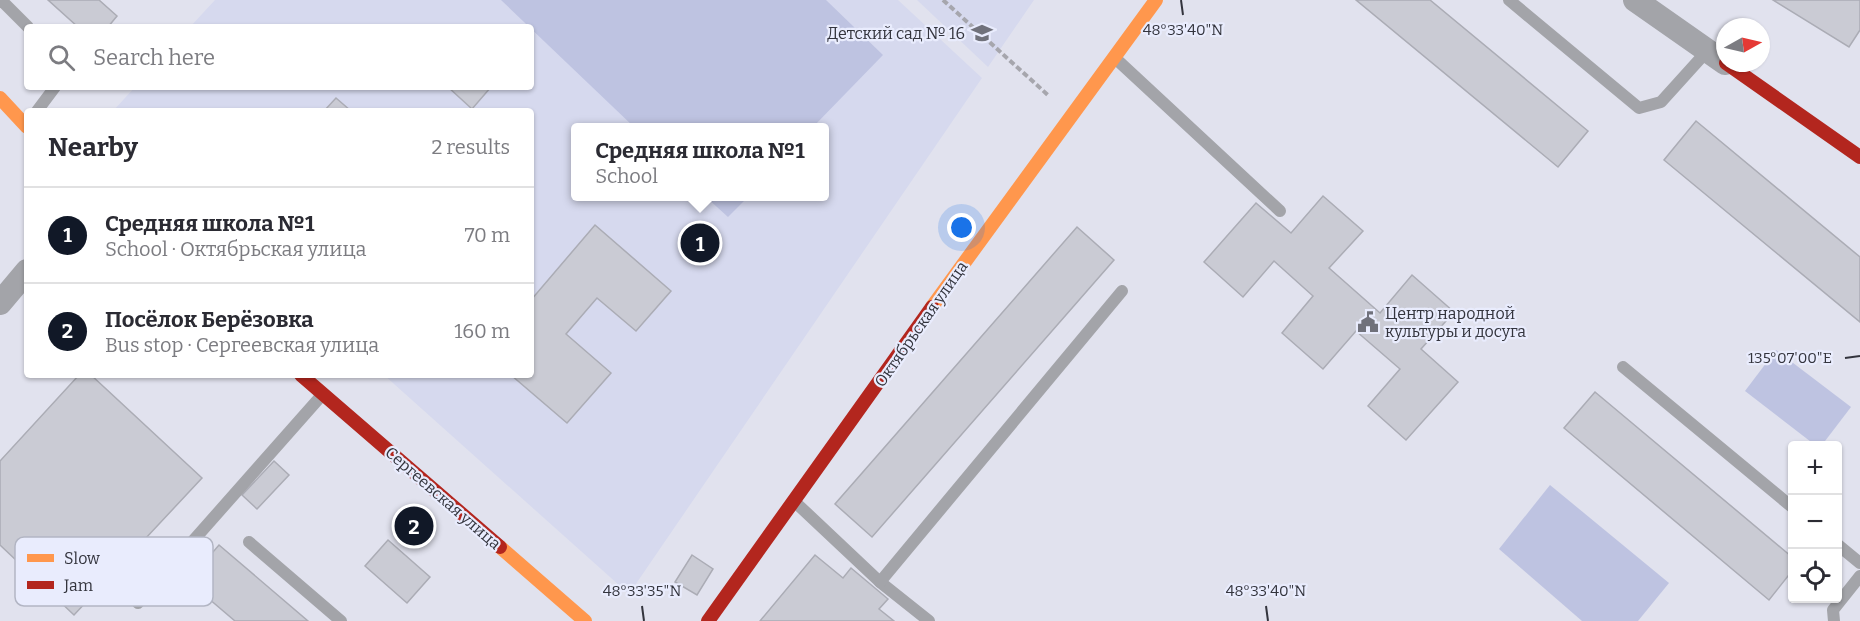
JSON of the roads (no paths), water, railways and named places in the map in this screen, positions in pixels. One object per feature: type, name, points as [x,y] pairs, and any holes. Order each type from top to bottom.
[{"type":"street","name":"Октябрьская улица","points":[[708,621],[1070,115],[1115,58],[1156,0]]},
{"type":"street","points":[[1635,0],[1716,57]]},
{"type":"street","points":[[1738,72],[1860,157]]},
{"type":"street","points":[[0,98],[24,123]]},
{"type":"street","points":[[0,303],[24,275]]},
{"type":"street","name":"Сергеевская улица","points":[[304,378],[585,621]]},
{"type":"lane","points":[[1,0],[25,24]]},
{"type":"lane","points":[[1509,0],[1639,108],[1661,102],[1716,61]]},
{"type":"lane","points":[[1115,58],[1280,211]]},
{"type":"lane","points":[[39,108],[53,90]]},
{"type":"lane","points":[[880,582],[1122,291]]},
{"type":"lane","points":[[1623,367],[1788,504]]},
{"type":"lane","points":[[196,537],[323,394]]},
{"type":"lane","points":[[794,502],[880,582],[929,621]]},
{"type":"lane","points":[[249,542],[341,621]]},
{"type":"lane","points":[[1842,548],[1860,564]]},
{"type":"lane","points":[[1834,621],[1833,610],[1860,576]]},
{"type":"place","name":"Детский сад № 16","points":[[982,33]]},
{"type":"place","name":"Средняя школа №1","points":[[700,243]]},
{"type":"place","name":"Центр народной культуры и досуга","points":[[1368,322]]},
{"type":"place","name":"Посёлок Берёзовка","points":[[414,526]]}]
